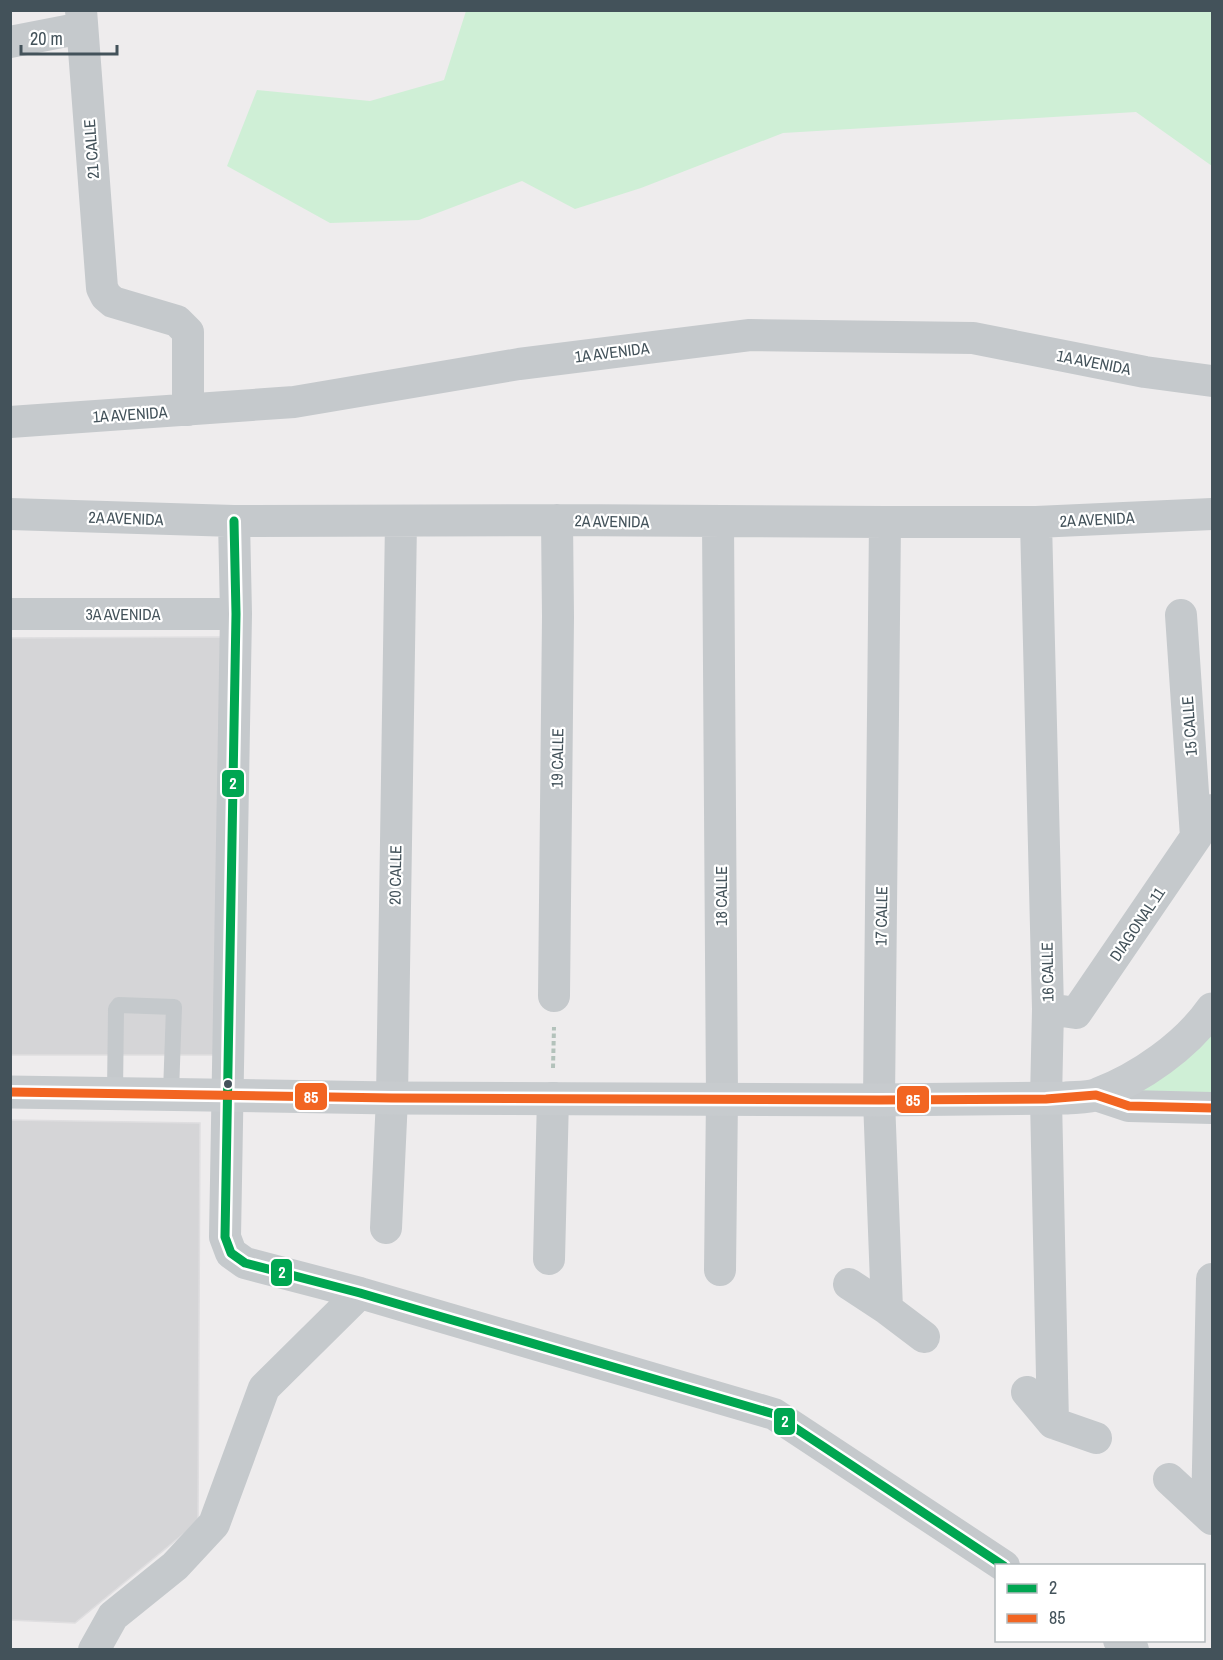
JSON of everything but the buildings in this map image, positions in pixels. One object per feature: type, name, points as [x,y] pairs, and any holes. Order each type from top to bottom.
[{"type":"main road","points":[[10,1092],[392,1098],[1046,1099],[1096,1095],[1158,1062],[1188,1037],[1212,1010]]},
{"type":"street","points":[[10,42],[82,19]]},
{"type":"street","name":"21 CALLE","points":[[82,19],[102,288],[113,302],[177,321],[188,332],[188,410]]},
{"type":"street","name":"1A AVENIDA","points":[[10,422],[294,402],[519,364],[750,334],[973,338],[1145,372],[1212,381]]},
{"type":"street","name":"2A AVENIDA","points":[[10,514],[234,521],[400,522],[557,520],[1036,522],[1212,514]]},
{"type":"street","name":"19 CALLE","points":[[554,996],[557,520]]},
{"type":"street","points":[[234,521],[236,614],[225,1237],[231,1253],[245,1263],[360,1293],[774,1414],[1001,1564]]},
{"type":"street","name":"20 CALLE","points":[[386,1228],[392,1098],[400,522]]},
{"type":"street","name":"18 CALLE","points":[[718,522],[722,1098],[720,1270]]},
{"type":"street","name":"17 CALLE","points":[[885,522],[879,1100],[888,1309]]},
{"type":"street","name":"16 CALLE","points":[[1036,522],[1048,1009],[1046,1099],[1053,1423]]},
{"type":"street","name":"3A AVENIDA","points":[[10,614],[236,614]]},
{"type":"street","name":"15 CALLE","points":[[1181,615],[1196,837]]},
{"type":"street","name":"DIAGONAL 11","points":[[1048,1009],[1076,1013],[1212,810]]},
{"type":"street","points":[[1096,1095],[1129,1106],[1212,1108]]},
{"type":"street","points":[[549,1259],[553,1098]]},
{"type":"street","points":[[1210,1517],[1212,1279]]},
{"type":"street","points":[[849,1284],[888,1309],[924,1337]]},
{"type":"street","points":[[94,1650],[113,1617],[175,1566],[214,1524],[264,1388],[360,1293]]},
{"type":"street","points":[[1026,1392],[1053,1423],[1096,1438]]},
{"type":"street","points":[[1168,1479],[1210,1517]]},
{"type":"lane","points":[[115,1093],[116,1009],[119,1005],[174,1007],[171,1093]]},
{"type":"green space","points":[[466,11],[1212,11],[1212,166],[1136,112],[783,133],[641,188],[575,209],[522,181],[419,220],[330,223],[227,166],[257,90],[370,101],[444,80]]},
{"type":"green space","points":[[1212,1008],[1212,1107],[1106,1097]]},
{"type":"transit line","name":"2","points":[[234,521],[236,614],[225,1237],[231,1253],[245,1263],[360,1293],[774,1414],[1001,1564]]},
{"type":"transit line","name":"85","points":[[10,1092],[392,1098],[879,1100],[1046,1099],[1096,1095],[1129,1106],[1212,1108]]}]
